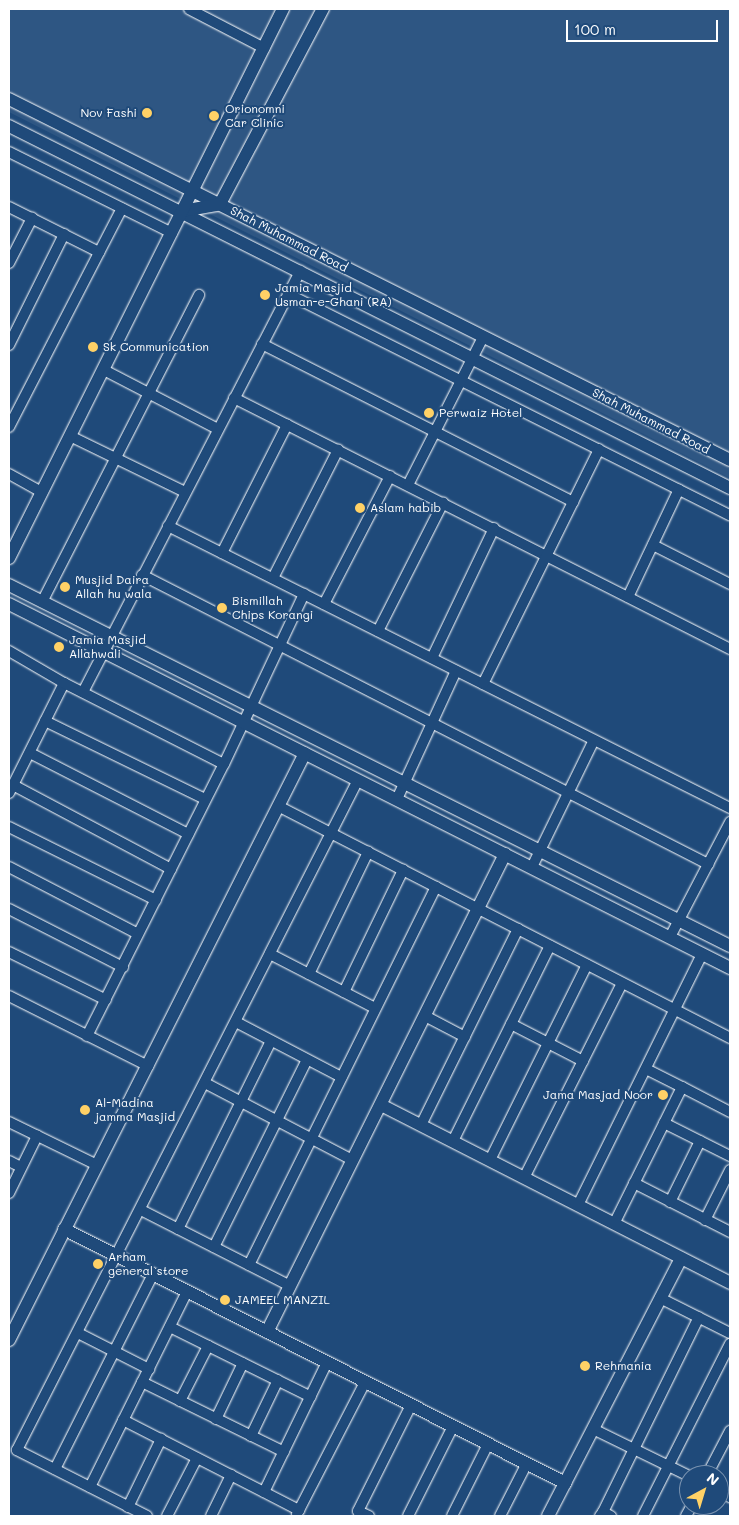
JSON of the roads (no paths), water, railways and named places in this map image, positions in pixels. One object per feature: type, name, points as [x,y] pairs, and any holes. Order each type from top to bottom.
[{"type":"street","points":[[189,9],[264,48]]},
{"type":"street","points":[[9,558],[283,9]]},
{"type":"street","points":[[182,211],[220,204],[323,9]]},
{"type":"street","name":"Shah Muhammad Road","points":[[9,99],[730,460]]},
{"type":"street","name":"Shah Muhammad Road","points":[[9,126],[182,211],[730,488]]},
{"type":"street","points":[[9,152],[172,233]]},
{"type":"street","points":[[9,207],[99,252]]},
{"type":"street","points":[[9,427],[122,208]]},
{"type":"street","points":[[9,263],[32,218]]},
{"type":"street","points":[[9,345],[64,234]]},
{"type":"street","points":[[83,692],[102,651],[300,271]]},
{"type":"street","points":[[288,294],[730,515]]},
{"type":"street","points":[[42,602],[199,295]]},
{"type":"street","points":[[408,485],[483,337]]},
{"type":"street","points":[[262,344],[573,502]]},
{"type":"street","points":[[104,370],[218,429]]},
{"type":"street","points":[[234,398],[546,554],[730,649]]},
{"type":"street","points":[[222,553],[287,425]]},
{"type":"street","points":[[70,436],[185,492]]},
{"type":"street","points":[[483,684],[599,449]]},
{"type":"street","points":[[273,578],[338,450]]},
{"type":"street","points":[[9,474],[42,492]]},
{"type":"street","points":[[324,604],[390,476]]},
{"type":"street","points":[[628,597],[679,489]]},
{"type":"street","points":[[378,631],[443,503]]},
{"type":"street","points":[[168,526],[730,808]]},
{"type":"street","points":[[432,658],[494,528]]},
{"type":"street","points":[[653,545],[730,584]]},
{"type":"street","points":[[142,575],[708,864]]},
{"type":"street","points":[[9,585],[730,946]]},
{"type":"street","points":[[87,1036],[224,764],[278,644],[304,594]]},
{"type":"street","points":[[9,604],[730,968]]},
{"type":"street","points":[[9,651],[64,683],[224,764]]},
{"type":"street","points":[[396,799],[456,671]]},
{"type":"street","points":[[64,683],[11,789],[171,868]]},
{"type":"street","points":[[46,721],[205,799]]},
{"type":"street","points":[[532,867],[594,740]]},
{"type":"street","points":[[30,753],[188,834]]},
{"type":"street","points":[[9,1340],[280,807],[305,753]]},
{"type":"street","points":[[147,1516],[17,1450],[141,1210],[358,780]]},
{"type":"street","points":[[280,807],[730,1038]]},
{"type":"street","points":[[670,937],[730,822]]},
{"type":"street","points":[[9,827],[156,900]]},
{"type":"street","points":[[309,974],[368,852]]},
{"type":"street","points":[[267,1332],[505,854]]},
{"type":"street","points":[[9,867],[138,934]]},
{"type":"street","points":[[344,992],[403,870]]},
{"type":"street","points":[[249,1265],[436,887]]},
{"type":"street","points":[[9,909],[122,967]]},
{"type":"street","points":[[421,1125],[518,929]]},
{"type":"street","points":[[453,1141],[550,946]]},
{"type":"street","points":[[9,952],[106,1000]]},
{"type":"street","points":[[270,954],[376,1008]]},
{"type":"street","points":[[578,1205],[702,954]]},
{"type":"street","points":[[490,1160],[550,1044],[588,965]]},
{"type":"street","points":[[524,1178],[622,983]]},
{"type":"street","points":[[9,996],[148,1066]]},
{"type":"street","points":[[425,1016],[465,1037]]},
{"type":"street","points":[[236,1022],[341,1077]]},
{"type":"street","points":[[511,1024],[582,1061]]},
{"type":"street","points":[[178,1229],[271,1040]]},
{"type":"street","points":[[214,1247],[276,1120],[308,1060]]},
{"type":"street","points":[[646,1069],[730,1112]]},
{"type":"street","points":[[205,1084],[352,1160]]},
{"type":"street","points":[[614,1224],[682,1087]]},
{"type":"street","points":[[381,1104],[730,1283]]},
{"type":"street","points":[[9,1122],[97,1165]]},
{"type":"street","points":[[664,1123],[730,1156]]},
{"type":"street","points":[[9,1193],[37,1136]]},
{"type":"street","points":[[670,1202],[700,1141]]},
{"type":"street","points":[[9,1161],[21,1167]]},
{"type":"street","points":[[705,1220],[730,1170]]},
{"type":"street","points":[[634,1183],[730,1232]]},
{"type":"street","points":[[141,1210],[290,1286]]},
{"type":"street","points":[[64,1229],[565,1483]]},
{"type":"street","points":[[548,1516],[681,1258]]},
{"type":"street","points":[[56,1470],[153,1274]]},
{"type":"street","points":[[90,1487],[187,1292]]},
{"type":"street","points":[[660,1298],[730,1333]]},
{"type":"street","points":[[605,1515],[634,1449],[699,1318]]},
{"type":"street","points":[[170,1327],[311,1397]]},
{"type":"street","points":[[78,1333],[149,1369]]},
{"type":"street","points":[[643,1516],[730,1344]]},
{"type":"street","points":[[180,1401],[208,1346]]},
{"type":"street","points":[[264,1492],[327,1362]]},
{"type":"street","points":[[216,1419],[243,1363]]},
{"type":"street","points":[[251,1436],[278,1380]]},
{"type":"street","points":[[142,1382],[284,1452]]},
{"type":"street","points":[[123,1420],[264,1492],[298,1513],[365,1382]]},
{"type":"street","points":[[369,1516],[358,1511],[411,1405]]},
{"type":"street","points":[[408,1516],[453,1426]]},
{"type":"street","points":[[593,1429],[679,1471]]},
{"type":"street","points":[[713,1465],[730,1431]]},
{"type":"street","points":[[128,1507],[161,1439]]},
{"type":"street","points":[[452,1516],[488,1444]]},
{"type":"street","points":[[168,1516],[197,1458]]},
{"type":"street","points":[[500,1516],[527,1463]]},
{"type":"street","points":[[211,1516],[232,1475]]},
{"type":"place","name":"Nov Fashi","points":[[147,113]]},
{"type":"place","name":"Orionomni Car Clinic","points":[[214,116]]},
{"type":"place","name":"Jamia Masjid Usman-e-Ghani (RA)","points":[[265,295]]},
{"type":"place","name":"Sk Communication","points":[[93,347]]},
{"type":"place","name":"Perwaiz Hotel","points":[[429,413]]},
{"type":"place","name":"Aslam habib","points":[[360,508]]},
{"type":"place","name":"Musjid Daira Allah hu wala","points":[[65,587]]},
{"type":"place","name":"Bismillah Chips Korangi","points":[[222,608]]},
{"type":"place","name":"Jamia Masjid Allahwali","points":[[59,647]]},
{"type":"place","name":"Jama Masjad Noor","points":[[663,1095]]},
{"type":"place","name":"Al-Madina jamma Masjid","points":[[85,1110]]},
{"type":"place","name":"Arham general store","points":[[98,1264]]},
{"type":"place","name":"JAMEEL MANZIL","points":[[225,1300]]},
{"type":"place","name":"Rehmania","points":[[585,1366]]}]
